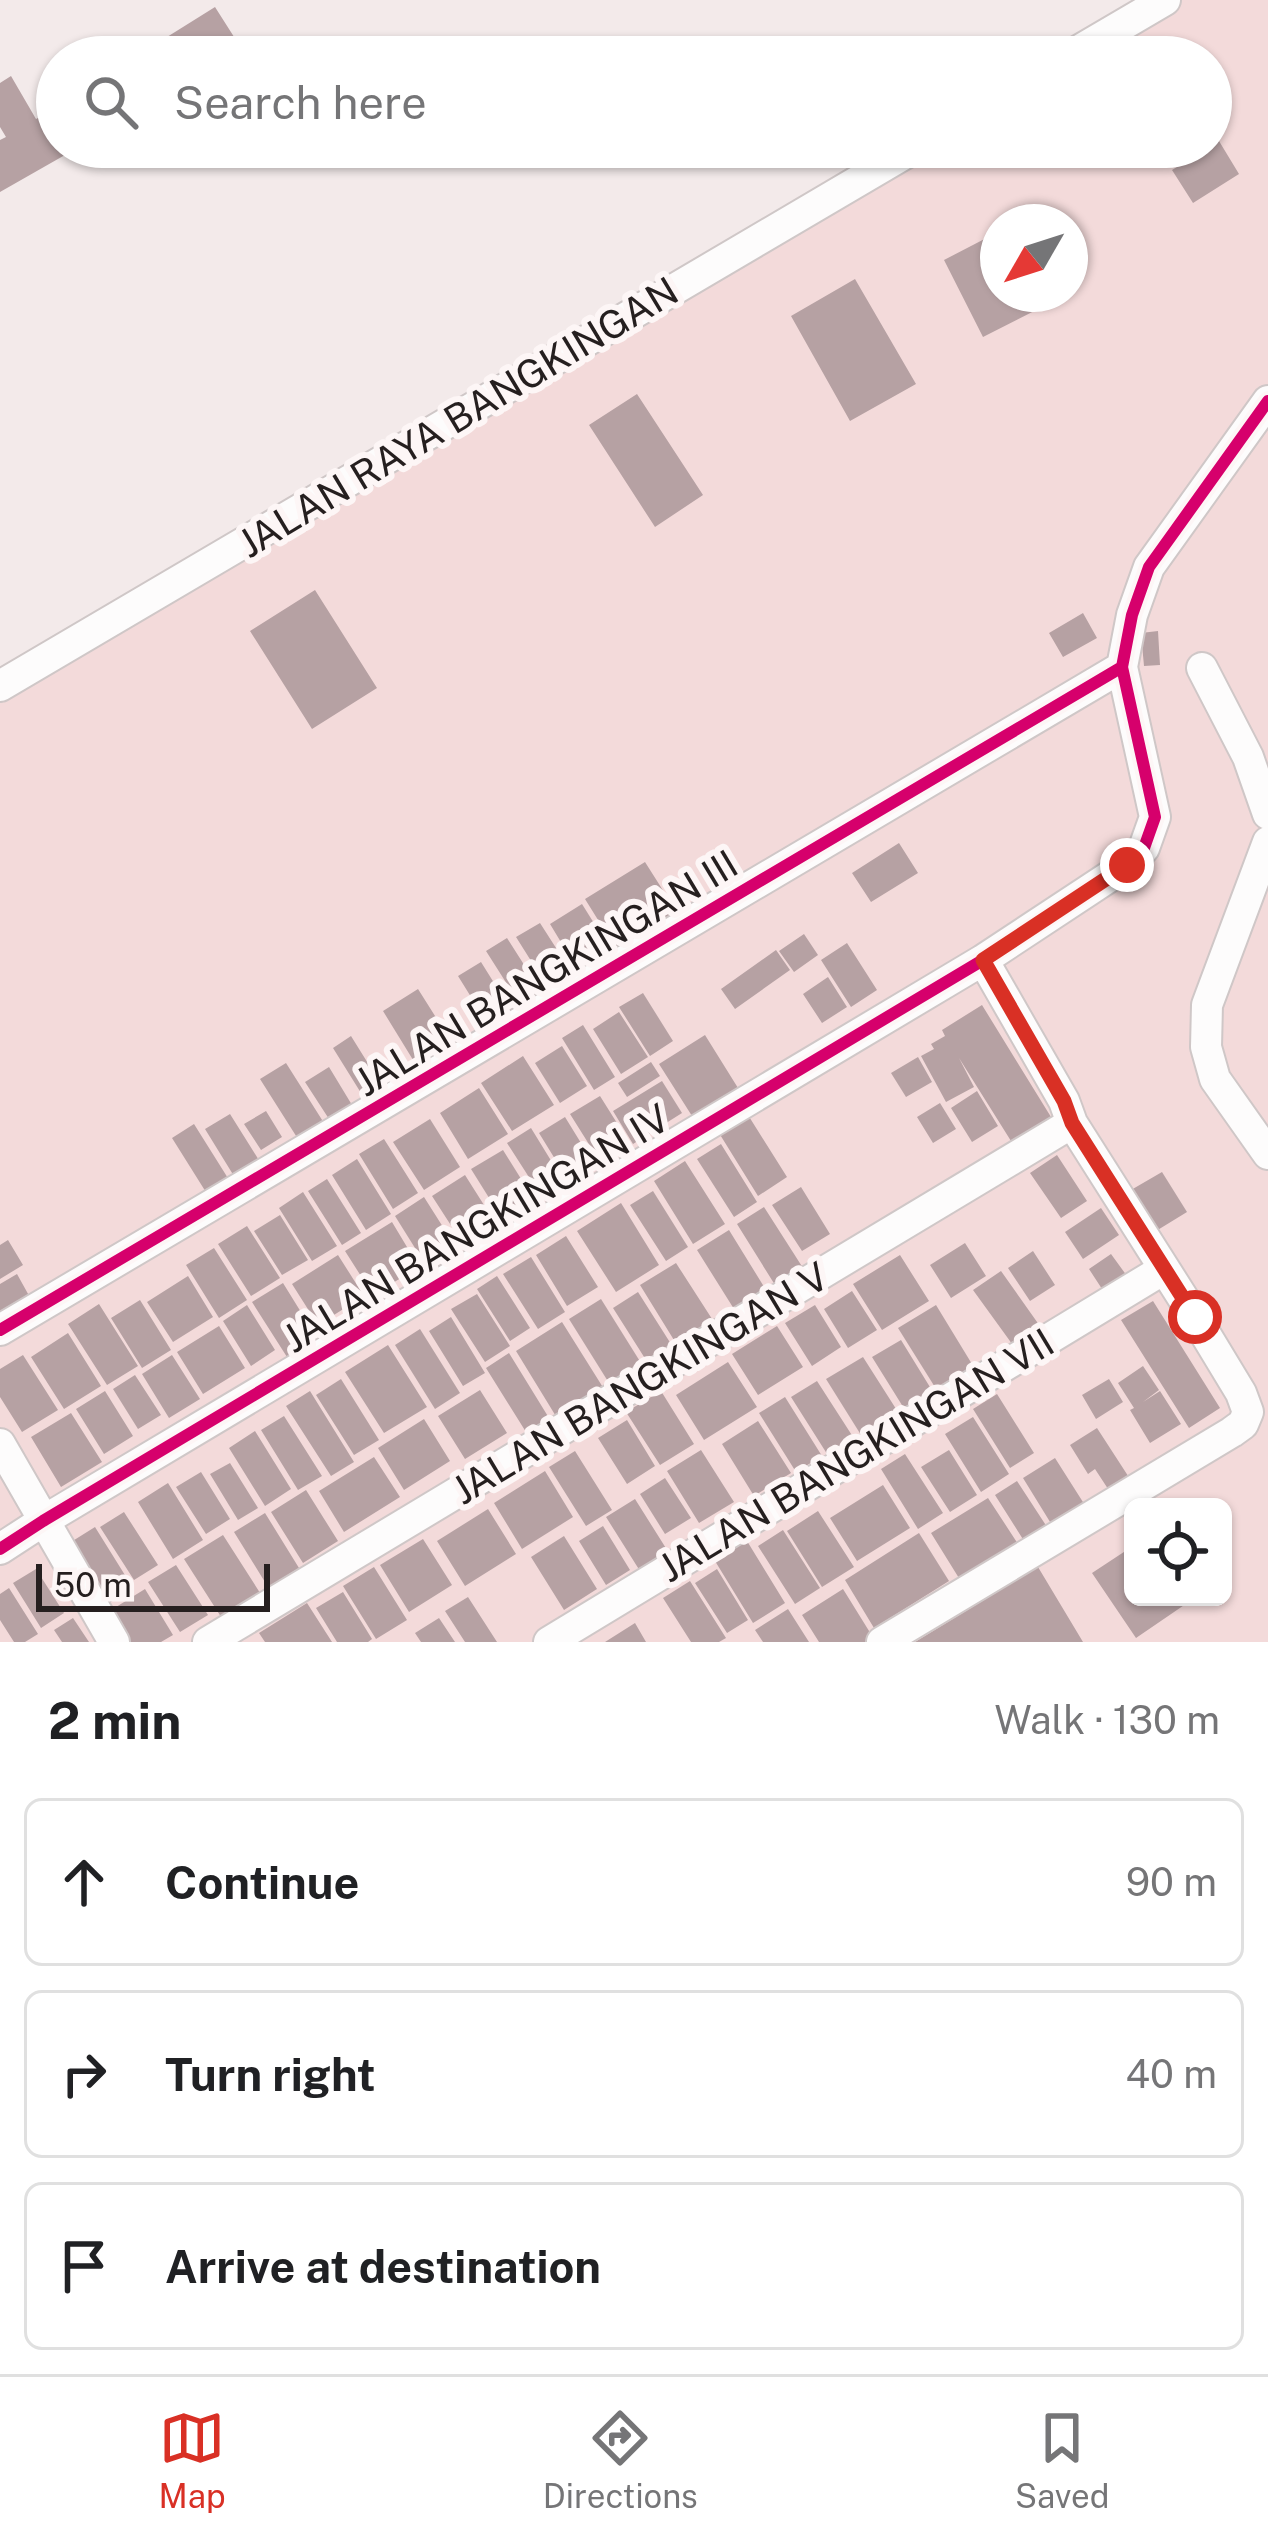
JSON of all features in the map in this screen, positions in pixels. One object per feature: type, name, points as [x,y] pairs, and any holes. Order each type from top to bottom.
[{"type":"street","points":[[1104,36],[1165,0]]},
{"type":"street","name":"JALAN RAYA BANGKINGAN","points":[[0,686],[880,168]]},
{"type":"street","points":[[1122,668],[1132,615],[1149,567],[1268,401]]},
{"type":"street","name":"JALAN BANGKINGAN IV","points":[[0,1549],[983,960],[1127,865],[1144,848],[1155,817],[1122,668]]},
{"type":"street","name":"JALAN BANGKINGAN III","points":[[0,1330],[1122,668]]},
{"type":"street","points":[[1202,668],[1248,757],[1268,814]]},
{"type":"street","points":[[1268,842],[1207,1005],[1206,1047],[1215,1078],[1268,1154]]},
{"type":"street","points":[[882,1642],[1232,1432],[1248,1412],[1241,1393],[1072,1123],[983,960]]},
{"type":"street","name":"JALAN BANGKINGAN V","points":[[208,1642],[1072,1123]]},
{"type":"street","name":"JALAN BANGKINGAN VII","points":[[549,1642],[1164,1269]]},
{"type":"street","points":[[0,1444],[114,1642]]},
{"type":"shaded area","points":[[1181,0],[1268,0],[1268,1642],[0,1642],[0,680],[890,168],[1232,168],[1232,36],[1118,36]]},
{"type":"building","points":[[215,7],[233,36],[169,36]]},
{"type":"building","points":[[11,76],[36,119],[36,168],[42,168],[0,192],[0,140],[6,137],[0,127],[0,83]]},
{"type":"building","points":[[1232,162],[1239,174],[1193,203],[1172,170],[1232,168]]},
{"type":"building","points":[[980,241],[980,312],[1032,312],[983,337],[944,260]]},
{"type":"building","points":[[855,279],[916,384],[850,421],[791,316]]},
{"type":"building","points":[[637,394],[703,495],[655,527],[589,425]]},
{"type":"building","points":[[315,590],[377,688],[312,729],[250,631]]},
{"type":"building","points":[[1083,613],[1097,638],[1063,657],[1049,633]]},
{"type":"building","points":[[1158,631],[1160,665],[1144,666],[1141,633]]},
{"type":"building","points":[[899,843],[918,873],[871,902],[852,873]]},
{"type":"building","points":[[645,862],[678,914],[618,952],[585,899]]},
{"type":"building","points":[[582,904],[612,952],[579,972],[550,924]]},
{"type":"building","points":[[540,923],[574,976],[550,991],[516,937]]},
{"type":"building","points":[[804,934],[818,955],[794,972],[779,951]]},
{"type":"building","points":[[507,938],[542,993],[521,1006],[486,951]]},
{"type":"building","points":[[847,943],[877,990],[851,1007],[821,960]]},
{"type":"building","points":[[776,950],[790,970],[735,1009],[721,989]]},
{"type":"building","points":[[481,962],[514,1015],[491,1029],[458,976]]},
{"type":"building","points":[[828,977],[847,1007],[822,1023],[803,994]]},
{"type":"building","points":[[418,989],[454,1046],[418,1068],[383,1011]]},
{"type":"building","points":[[643,993],[673,1041],[650,1056],[619,1007]]},
{"type":"building","points":[[982,1005],[1051,1117],[1011,1141],[959,1058],[974,1087],[946,1102],[921,1056],[945,1036],[942,1030]]},
{"type":"building","points":[[619,1012],[648,1057],[621,1074],[593,1029]]},
{"type":"building","points":[[583,1025],[615,1077],[594,1090],[562,1038]]},
{"type":"building","points":[[705,1035],[738,1088],[692,1116],[659,1064]]},
{"type":"building","points":[[351,1036],[379,1081],[361,1093],[333,1048]]},
{"type":"building","points":[[562,1046],[587,1086],[560,1103],[535,1063]]},
{"type":"building","points":[[523,1056],[554,1105],[512,1131],[481,1083]]},
{"type":"building","points":[[918,1057],[932,1082],[906,1097],[891,1073]]},
{"type":"building","points":[[651,1062],[660,1076],[627,1097],[618,1083]]},
{"type":"building","points":[[286,1063],[324,1123],[298,1139],[260,1079]]},
{"type":"building","points":[[329,1067],[352,1105],[329,1119],[305,1082]]},
{"type":"building","points":[[662,1081],[682,1113],[633,1144],[613,1111]]},
{"type":"building","points":[[479,1088],[508,1134],[468,1159],[440,1113]]},
{"type":"building","points":[[977,1091],[998,1126],[972,1142],[951,1108]]},
{"type":"building","points":[[600,1096],[627,1139],[597,1157],[570,1114]]},
{"type":"building","points":[[940,1103],[956,1129],[933,1143],[917,1117]]},
{"type":"building","points":[[266,1111],[282,1137],[261,1150],[244,1124]]},
{"type":"building","points":[[230,1114],[262,1165],[237,1181],[205,1129]]},
{"type":"building","points":[[748,1115],[787,1177],[758,1196],[719,1133]]},
{"type":"building","points":[[565,1117],[597,1169],[571,1185],[539,1133]]},
{"type":"building","points":[[430,1119],[460,1167],[424,1190],[393,1142]]},
{"type":"building","points":[[194,1124],[231,1183],[209,1197],[172,1138]]},
{"type":"building","points":[[531,1128],[566,1185],[543,1199],[507,1143]]},
{"type":"building","points":[[384,1139],[418,1193],[393,1209],[359,1154]]},
{"type":"building","points":[[721,1144],[757,1202],[734,1217],[697,1159]]},
{"type":"building","points":[[503,1150],[538,1206],[506,1225],[471,1169]]},
{"type":"building","points":[[1057,1155],[1087,1201],[1061,1218],[1030,1173]]},
{"type":"building","points":[[357,1159],[391,1214],[366,1230],[332,1175]]},
{"type":"building","points":[[685,1161],[725,1224],[693,1244],[654,1181]]},
{"type":"building","points":[[1162,1172],[1187,1212],[1156,1231],[1131,1190]]},
{"type":"building","points":[[465,1175],[496,1224],[463,1244],[432,1196]]},
{"type":"building","points":[[327,1179],[361,1233],[342,1245],[308,1191]]},
{"type":"building","points":[[801,1187],[830,1234],[802,1251],[772,1205]]},
{"type":"building","points":[[653,1191],[688,1247],[666,1261],[630,1205]]},
{"type":"building","points":[[303,1192],[337,1246],[312,1261],[279,1208]]},
{"type":"building","points":[[424,1197],[455,1246],[425,1264],[395,1216]]},
{"type":"building","points":[[621,1203],[659,1265],[616,1292],[577,1231]]},
{"type":"building","points":[[764,1207],[803,1268],[775,1285],[737,1224]]},
{"type":"building","points":[[1101,1208],[1119,1235],[1083,1259],[1065,1232]]},
{"type":"building","points":[[280,1215],[308,1260],[282,1275],[254,1231]]},
{"type":"building","points":[[392,1222],[419,1267],[373,1295],[345,1251]]},
{"type":"building","points":[[247,1226],[280,1278],[251,1296],[218,1244]]},
{"type":"building","points":[[729,1230],[766,1290],[734,1309],[697,1250]]},
{"type":"building","points":[[566,1236],[598,1287],[567,1306],[536,1255]]},
{"type":"building","points":[[8,1240],[23,1265],[0,1279],[0,1245]]},
{"type":"building","points":[[965,1243],[986,1276],[951,1298],[930,1265]]},
{"type":"building","points":[[214,1248],[247,1300],[219,1318],[186,1265]]},
{"type":"building","points":[[1033,1251],[1055,1285],[1030,1301],[1008,1268]]},
{"type":"building","points":[[1111,1254],[1127,1276],[1104,1292],[1089,1269]]},
{"type":"building","points":[[338,1255],[364,1296],[318,1325],[292,1284]]},
{"type":"building","points":[[900,1255],[929,1301],[882,1330],[853,1284]]},
{"type":"building","points":[[531,1257],[565,1312],[538,1329],[503,1274]]},
{"type":"building","points":[[676,1263],[714,1322],[677,1345],[640,1285]]},
{"type":"building","points":[[1001,1271],[1042,1329],[1015,1348],[973,1290]]},
{"type":"building","points":[[17,1274],[32,1301],[0,1319],[0,1284]]},
{"type":"building","points":[[188,1276],[213,1317],[173,1342],[147,1302]]},
{"type":"building","points":[[497,1276],[530,1328],[510,1341],[477,1289]]},
{"type":"building","points":[[283,1283],[317,1338],[287,1357],[252,1302]]},
{"type":"building","points":[[852,1291],[877,1330],[848,1348],[824,1309]]},
{"type":"building","points":[[638,1292],[671,1344],[646,1360],[613,1308]]},
{"type":"building","points":[[477,1294],[510,1346],[485,1362],[451,1309]]},
{"type":"building","points":[[601,1299],[641,1363],[609,1383],[569,1319]]},
{"type":"building","points":[[140,1300],[171,1350],[142,1368],[111,1318]]},
{"type":"building","points":[[1153,1301],[1220,1408],[1189,1428],[1121,1320]]},
{"type":"building","points":[[99,1304],[138,1366],[107,1385],[68,1324]]},
{"type":"building","points":[[247,1305],[275,1350],[251,1366],[223,1321]]},
{"type":"building","points":[[815,1305],[841,1347],[812,1366],[785,1323]]},
{"type":"building","points":[[936,1305],[975,1369],[938,1392],[898,1328]]},
{"type":"building","points":[[451,1317],[485,1373],[463,1386],[429,1331]]},
{"type":"building","points":[[562,1322],[604,1389],[557,1418],[516,1351]]},
{"type":"building","points":[[219,1326],[245,1368],[203,1394],[177,1352]]},
{"type":"building","points":[[777,1326],[803,1367],[758,1395],[732,1354]]},
{"type":"building","points":[[420,1329],[460,1393],[435,1409],[395,1345]]},
{"type":"building","points":[[68,1333],[101,1386],[64,1409],[31,1357]]},
{"type":"building","points":[[901,1340],[933,1392],[905,1410],[872,1357]]},
{"type":"building","points":[[388,1345],[427,1407],[384,1433],[345,1372]]},
{"type":"building","points":[[509,1353],[549,1418],[526,1432],[486,1368]]},
{"type":"building","points":[[23,1355],[58,1410],[22,1432],[0,1397],[0,1369]]},
{"type":"building","points":[[172,1355],[200,1399],[169,1418],[142,1374]]},
{"type":"building","points":[[863,1357],[898,1412],[861,1435],[826,1379]]},
{"type":"building","points":[[728,1362],[757,1407],[704,1440],[676,1395]]},
{"type":"building","points":[[1143,1366],[1159,1390],[1143,1402],[1160,1391],[1181,1424],[1150,1443],[1118,1383]]},
{"type":"building","points":[[135,1375],[161,1415],[138,1429],[113,1389]]},
{"type":"building","points":[[341,1379],[379,1440],[354,1455],[316,1395]]},
{"type":"building","points":[[1109,1379],[1123,1402],[1096,1419],[1082,1395]]},
{"type":"building","points":[[817,1381],[855,1440],[829,1457],[791,1397]]},
{"type":"building","points":[[480,1390],[507,1433],[465,1459],[438,1416]]},
{"type":"building","points":[[105,1391],[133,1436],[104,1454],[76,1409]]},
{"type":"building","points":[[310,1391],[354,1462],[331,1476],[286,1406]]},
{"type":"building","points":[[661,1391],[694,1444],[660,1465],[626,1412]]},
{"type":"building","points":[[997,1394],[1034,1453],[1010,1468],[973,1409]]},
{"type":"building","points":[[785,1397],[822,1456],[796,1472],[759,1413]]},
{"type":"building","points":[[71,1413],[102,1462],[61,1487],[31,1437]]},
{"type":"building","points":[[284,1416],[322,1476],[298,1490],[261,1430]]},
{"type":"building","points":[[973,1417],[1009,1474],[981,1492],[945,1434]]},
{"type":"building","points":[[424,1419],[450,1461],[404,1490],[378,1448]]},
{"type":"building","points":[[627,1420],[655,1466],[627,1484],[598,1438]]},
{"type":"building","points":[[758,1421],[791,1473],[754,1496],[722,1444]]},
{"type":"building","points":[[1097,1428],[1132,1482],[1112,1495],[1095,1469],[1088,1474],[1070,1445]]},
{"type":"building","points":[[255,1431],[291,1489],[265,1506],[229,1448]]},
{"type":"building","points":[[701,1450],[734,1502],[699,1523],[667,1471]]},
{"type":"building","points":[[949,1450],[977,1495],[950,1512],[921,1467]]},
{"type":"building","points":[[575,1451],[612,1510],[586,1526],[549,1467]]},
{"type":"building","points":[[905,1454],[943,1513],[918,1529],[881,1469]]},
{"type":"building","points":[[374,1457],[400,1497],[344,1532],[319,1491]]},
{"type":"building","points":[[1055,1458],[1088,1510],[1055,1530],[1023,1478]]},
{"type":"building","points":[[230,1463],[258,1508],[238,1520],[210,1474]]},
{"type":"building","points":[[545,1471],[573,1517],[522,1549],[494,1503]]},
{"type":"building","points":[[201,1472],[230,1519],[206,1534],[176,1487]]},
{"type":"building","points":[[665,1478],[691,1518],[665,1534],[640,1494]]},
{"type":"building","points":[[1017,1481],[1049,1530],[1026,1544],[995,1495]]},
{"type":"building","points":[[168,1483],[203,1540],[173,1559],[138,1502]]},
{"type":"building","points":[[883,1485],[910,1528],[857,1561],[830,1518]]},
{"type":"building","points":[[306,1490],[338,1541],[303,1563],[271,1512]]},
{"type":"building","points":[[988,1498],[1020,1547],[962,1583],[931,1533]]},
{"type":"building","points":[[635,1499],[669,1553],[640,1571],[606,1517]]},
{"type":"building","points":[[488,1509],[516,1554],[465,1586],[437,1541]]},
{"type":"building","points":[[818,1511],[854,1567],[822,1587],[787,1531]]},
{"type":"building","points":[[124,1512],[158,1565],[134,1580],[100,1527]]},
{"type":"building","points":[[265,1513],[299,1568],[268,1587],[234,1532]]},
{"type":"building","points":[[603,1526],[630,1570],[606,1585],[579,1541]]},
{"type":"building","points":[[95,1527],[133,1588],[109,1603],[71,1542]]},
{"type":"building","points":[[783,1530],[820,1588],[795,1604],[758,1546]]},
{"type":"building","points":[[919,1533],[949,1581],[874,1628],[845,1580]]},
{"type":"building","points":[[223,1535],[262,1596],[223,1620],[184,1559]]},
{"type":"building","points":[[564,1536],[597,1589],[564,1610],[531,1557]]},
{"type":"building","points":[[423,1539],[452,1585],[409,1612],[380,1565]]},
{"type":"building","points":[[747,1541],[785,1603],[753,1623],[715,1561]]},
{"type":"building","points":[[1124,1552],[1124,1606],[1183,1606],[1136,1638],[1092,1573]]},
{"type":"building","points":[[176,1565],[208,1615],[180,1632],[148,1582]]},
{"type":"building","points":[[374,1567],[407,1620],[376,1639],[343,1586]]},
{"type":"building","points":[[1038,1567],[1083,1642],[915,1642]]},
{"type":"building","points":[[36,1569],[64,1613],[41,1628],[13,1583]]},
{"type":"building","points":[[717,1569],[748,1620],[727,1633],[695,1583]]},
{"type":"building","points":[[690,1581],[726,1638],[719,1642],[691,1642],[663,1598]]},
{"type":"building","points":[[9,1588],[38,1634],[25,1642],[14,1642],[0,1620],[0,1594]]},
{"type":"building","points":[[145,1589],[173,1635],[161,1642],[127,1642],[108,1612]]},
{"type":"building","points":[[843,1589],[874,1639],[869,1642],[819,1642],[802,1615]]},
{"type":"building","points":[[343,1592],[372,1639],[368,1642],[337,1642],[316,1608]]},
{"type":"building","points":[[468,1597],[497,1642],[465,1642],[445,1611]]},
{"type":"building","points":[[307,1603],[332,1642],[265,1642],[259,1633]]},
{"type":"building","points":[[788,1609],[809,1642],[763,1642],[755,1630]]},
{"type":"building","points":[[73,1618],[89,1642],[62,1642],[54,1630]]},
{"type":"building","points":[[439,1618],[455,1642],[421,1642],[415,1633]]},
{"type":"building","points":[[635,1623],[646,1642],[605,1642]]},
{"type":"cycle path","points":[[0,1549],[983,960],[1127,865],[1144,848],[1155,817],[1122,667],[1132,615],[1149,567],[1268,401]]},
{"type":"cycle path","points":[[0,1330],[1122,667]]},
{"type":"route","points":[[1127,865],[983,960],[1072,1123],[1195,1317]]}]
